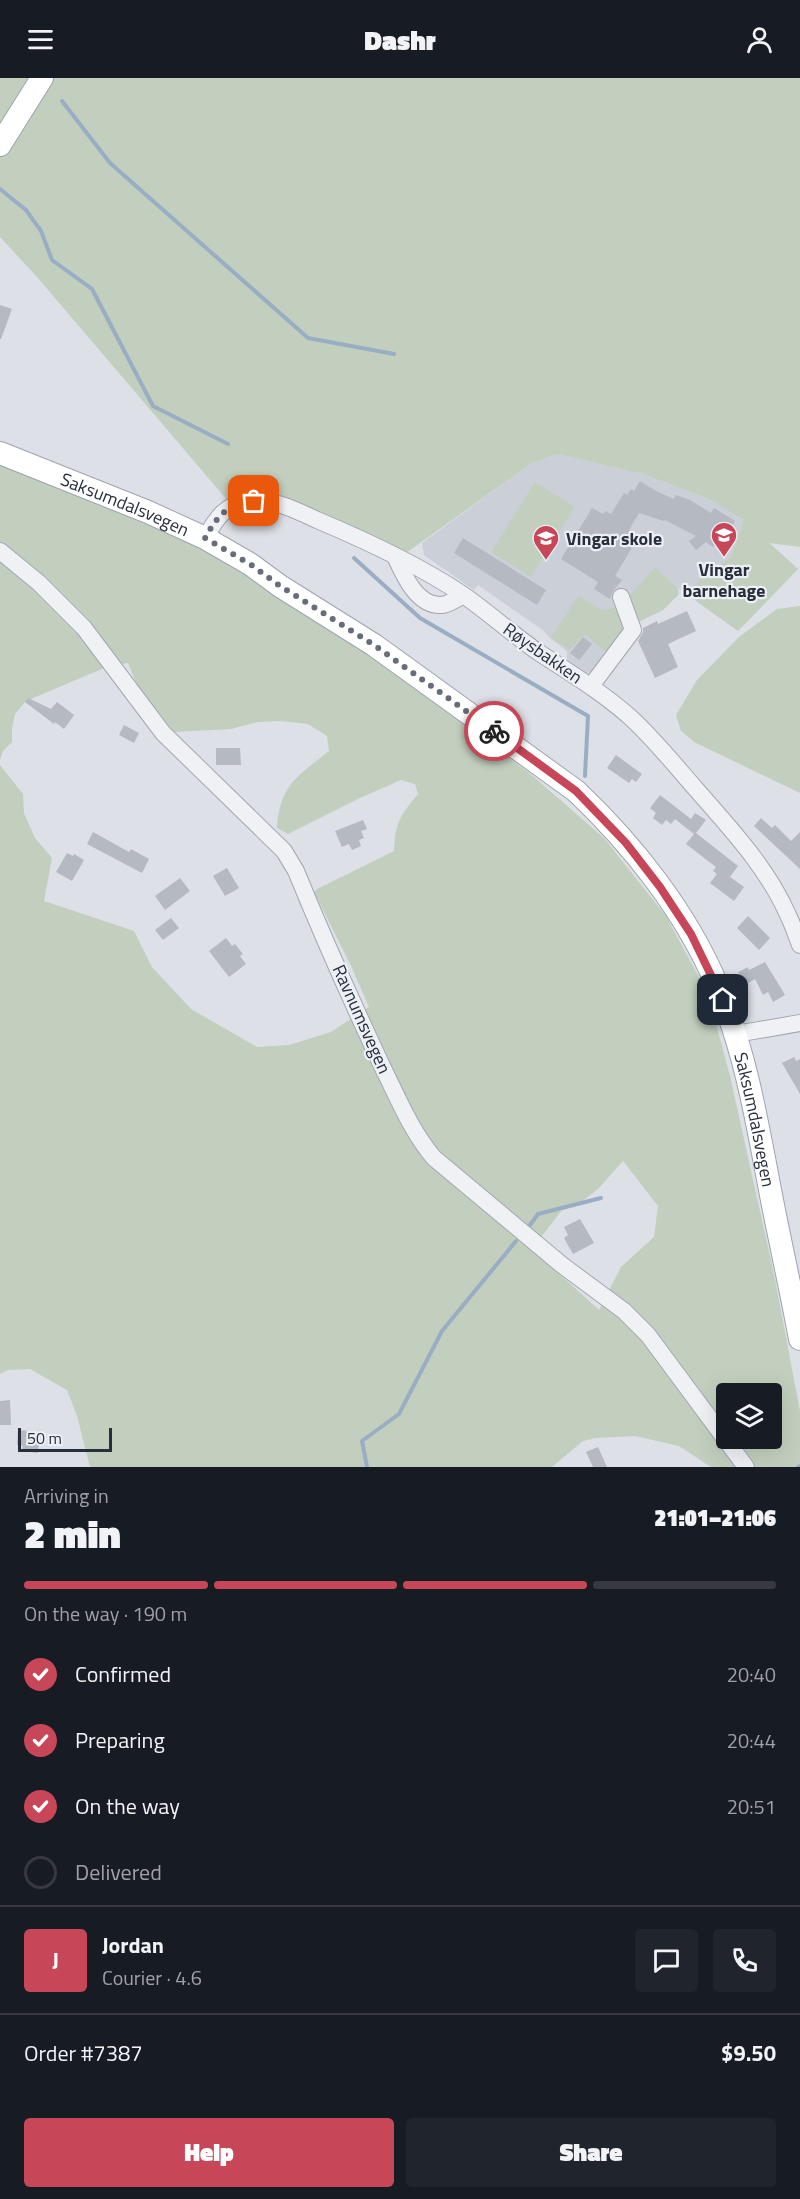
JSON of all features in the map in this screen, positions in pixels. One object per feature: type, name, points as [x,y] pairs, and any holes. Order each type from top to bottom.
[{"type":"main road","points":[[0,145],[42,78]]},
{"type":"main road","name":"Saksumdalsvegen","points":[[0,453],[148,512],[205,538],[250,564],[280,586],[374,645],[576,791],[626,843],[676,910],[717,983],[736,1034],[757,1119],[800,1339]]},
{"type":"street","name":"Røysbakken","points":[[205,538],[216,518],[229,508],[254,501],[269,502],[293,509],[353,535],[464,595],[536,651],[591,686],[632,718],[662,749],[720,815],[753,857],[788,914],[800,945]]},
{"type":"street","name":"Ravnumsvegen","points":[[0,551],[39,583],[77,621],[163,732],[284,851],[296,871],[363,1026],[406,1114],[428,1152],[562,1265],[624,1311],[648,1335],[746,1467]]},
{"type":"street","points":[[395,556],[406,578],[424,600],[435,605],[444,605],[464,595]]},
{"type":"street","points":[[591,686],[633,630],[621,597]]},
{"type":"street","points":[[736,1034],[800,1023]]},
{"type":"shaded area","name":"Vingar skole","points":[[557,454],[643,474],[711,500],[739,515],[798,569],[738,631],[678,588],[679,594],[663,610],[628,627],[591,672],[584,674],[567,665],[567,651],[544,631],[478,585],[474,590],[424,555],[422,543],[532,463]]},
{"type":"green space","points":[[0,78],[31,78],[0,130]]},
{"type":"green space","points":[[50,78],[800,78],[800,547],[769,543],[798,569],[738,631],[687,594],[702,577],[731,557],[744,520],[711,500],[643,474],[557,454],[532,463],[406,553],[259,493],[242,493],[228,501],[37,277],[0,237],[0,152]]},
{"type":"green space","points":[[0,458],[206,549],[336,630],[528,772],[604,838],[666,916],[708,994],[730,1076],[774,1274],[800,1411],[800,1467],[711,1467],[679,1446],[635,1436],[583,1441],[552,1467],[90,1467],[77,1416],[67,1390],[30,1369],[8,1370],[0,1374],[0,765],[23,794],[24,813],[35,838],[52,858],[44,901],[134,931],[152,967],[191,1009],[257,1047],[289,1045],[331,1032],[369,1007],[314,892],[394,851],[400,820],[418,794],[415,784],[401,780],[288,834],[277,828],[282,801],[292,782],[329,751],[327,736],[308,724],[280,721],[258,722],[231,729],[174,732],[137,685],[128,663],[109,666],[26,701],[15,714],[12,742],[3,751],[0,760]],"holes":[[[623,1161],[658,1206],[654,1237],[621,1267],[599,1310],[532,1249],[562,1210],[578,1205],[599,1188]]]},
{"type":"green space","points":[[535,482],[575,507],[531,577],[491,552]]},
{"type":"green space","points":[[655,567],[677,588],[679,594],[663,610],[628,627],[607,653],[585,634],[569,650],[551,637],[578,596],[601,609],[610,609],[624,600]]},
{"type":"green space","points":[[800,606],[800,793],[694,742],[681,731],[676,715],[697,680],[739,637],[777,609]]},
{"type":"building","points":[[0,305],[12,309],[1,339],[0,339]]},
{"type":"building","points":[[640,481],[674,499],[676,495],[690,500],[711,513],[714,508],[735,521],[724,540],[719,537],[713,547],[706,542],[696,550],[689,541],[696,536],[665,520],[639,513],[629,530],[639,536],[615,576],[622,580],[610,599],[594,589],[598,582],[561,559],[592,508],[603,514],[606,511],[611,514],[624,493],[627,495],[631,489],[634,491]]},
{"type":"building","points":[[463,538],[546,590],[537,605],[454,553]]},
{"type":"building","points":[[687,611],[696,631],[668,644],[678,667],[655,678],[638,641],[643,628]]},
{"type":"building","points":[[583,637],[592,644],[579,660],[570,653]]},
{"type":"building","points":[[28,698],[51,709],[57,702],[74,715],[64,729],[25,702]]},
{"type":"building","points":[[124,725],[139,733],[134,743],[119,735]]},
{"type":"building","points":[[216,748],[240,748],[241,765],[216,765]]},
{"type":"building","points":[[616,755],[642,774],[636,782],[632,779],[629,783],[607,768]]},
{"type":"building","points":[[660,795],[691,819],[695,813],[706,820],[696,833],[738,866],[730,877],[744,887],[734,901],[710,883],[717,874],[713,871],[716,867],[686,844],[694,834],[675,819],[671,824],[666,820],[662,825],[653,818],[656,813],[650,808]]},
{"type":"building","points":[[761,818],[772,828],[775,825],[791,841],[800,832],[800,869],[754,826]]},
{"type":"building","points":[[363,820],[367,829],[361,831],[364,838],[359,840],[361,846],[352,850],[349,844],[342,847],[335,831]]},
{"type":"building","points":[[93,832],[129,852],[131,849],[149,859],[142,873],[87,844]]},
{"type":"building","points":[[67,853],[84,860],[72,881],[56,872]]},
{"type":"building","points":[[227,868],[239,888],[225,896],[213,876]]},
{"type":"building","points":[[180,878],[190,891],[165,910],[155,896]]},
{"type":"building","points":[[748,916],[770,938],[759,950],[737,928]]},
{"type":"building","points":[[171,918],[179,928],[163,940],[155,930]]},
{"type":"building","points":[[226,938],[243,954],[240,956],[246,964],[229,977],[209,951]]},
{"type":"building","points":[[765,962],[785,995],[773,1002],[768,992],[763,995],[755,979],[745,985],[738,972],[748,967],[749,970]]},
{"type":"building","points":[[794,1057],[796,1061],[800,1059],[800,1094],[782,1063]]},
{"type":"building","points":[[580,1219],[594,1243],[573,1254],[564,1238],[568,1235],[564,1227]]},
{"type":"building","points":[[10,1400],[11,1425],[0,1425],[0,1401]]},
{"type":"building","points":[[18,1430],[40,1432],[38,1453],[22,1451],[23,1446],[17,1445]]},
{"type":"building","points":[[598,1447],[607,1467],[593,1467],[586,1452]]},
{"type":"waterway","points":[[62,101],[110,163],[308,338],[394,354]]},
{"type":"waterway","points":[[0,189],[26,210],[41,231],[52,260],[92,289],[153,406],[228,444]]},
{"type":"waterway","points":[[354,558],[420,618],[588,716],[585,776]]},
{"type":"waterway","points":[[530,1225],[538,1214],[601,1198]]},
{"type":"waterway","points":[[367,1467],[362,1441],[399,1414],[442,1331],[516,1241]]},
{"type":"way so far","points":[[254,501],[229,508],[216,518],[205,538],[250,564],[280,586],[374,645],[494,731]]},
{"type":"place","name":"Vingar barnehage","points":[[724,558]]},
{"type":"place","name":"Vingar skole","points":[[546,561]]},
{"type":"route","points":[[494,731],[576,791],[626,843],[660,887],[691,934],[717,983],[723,1000]]}]
